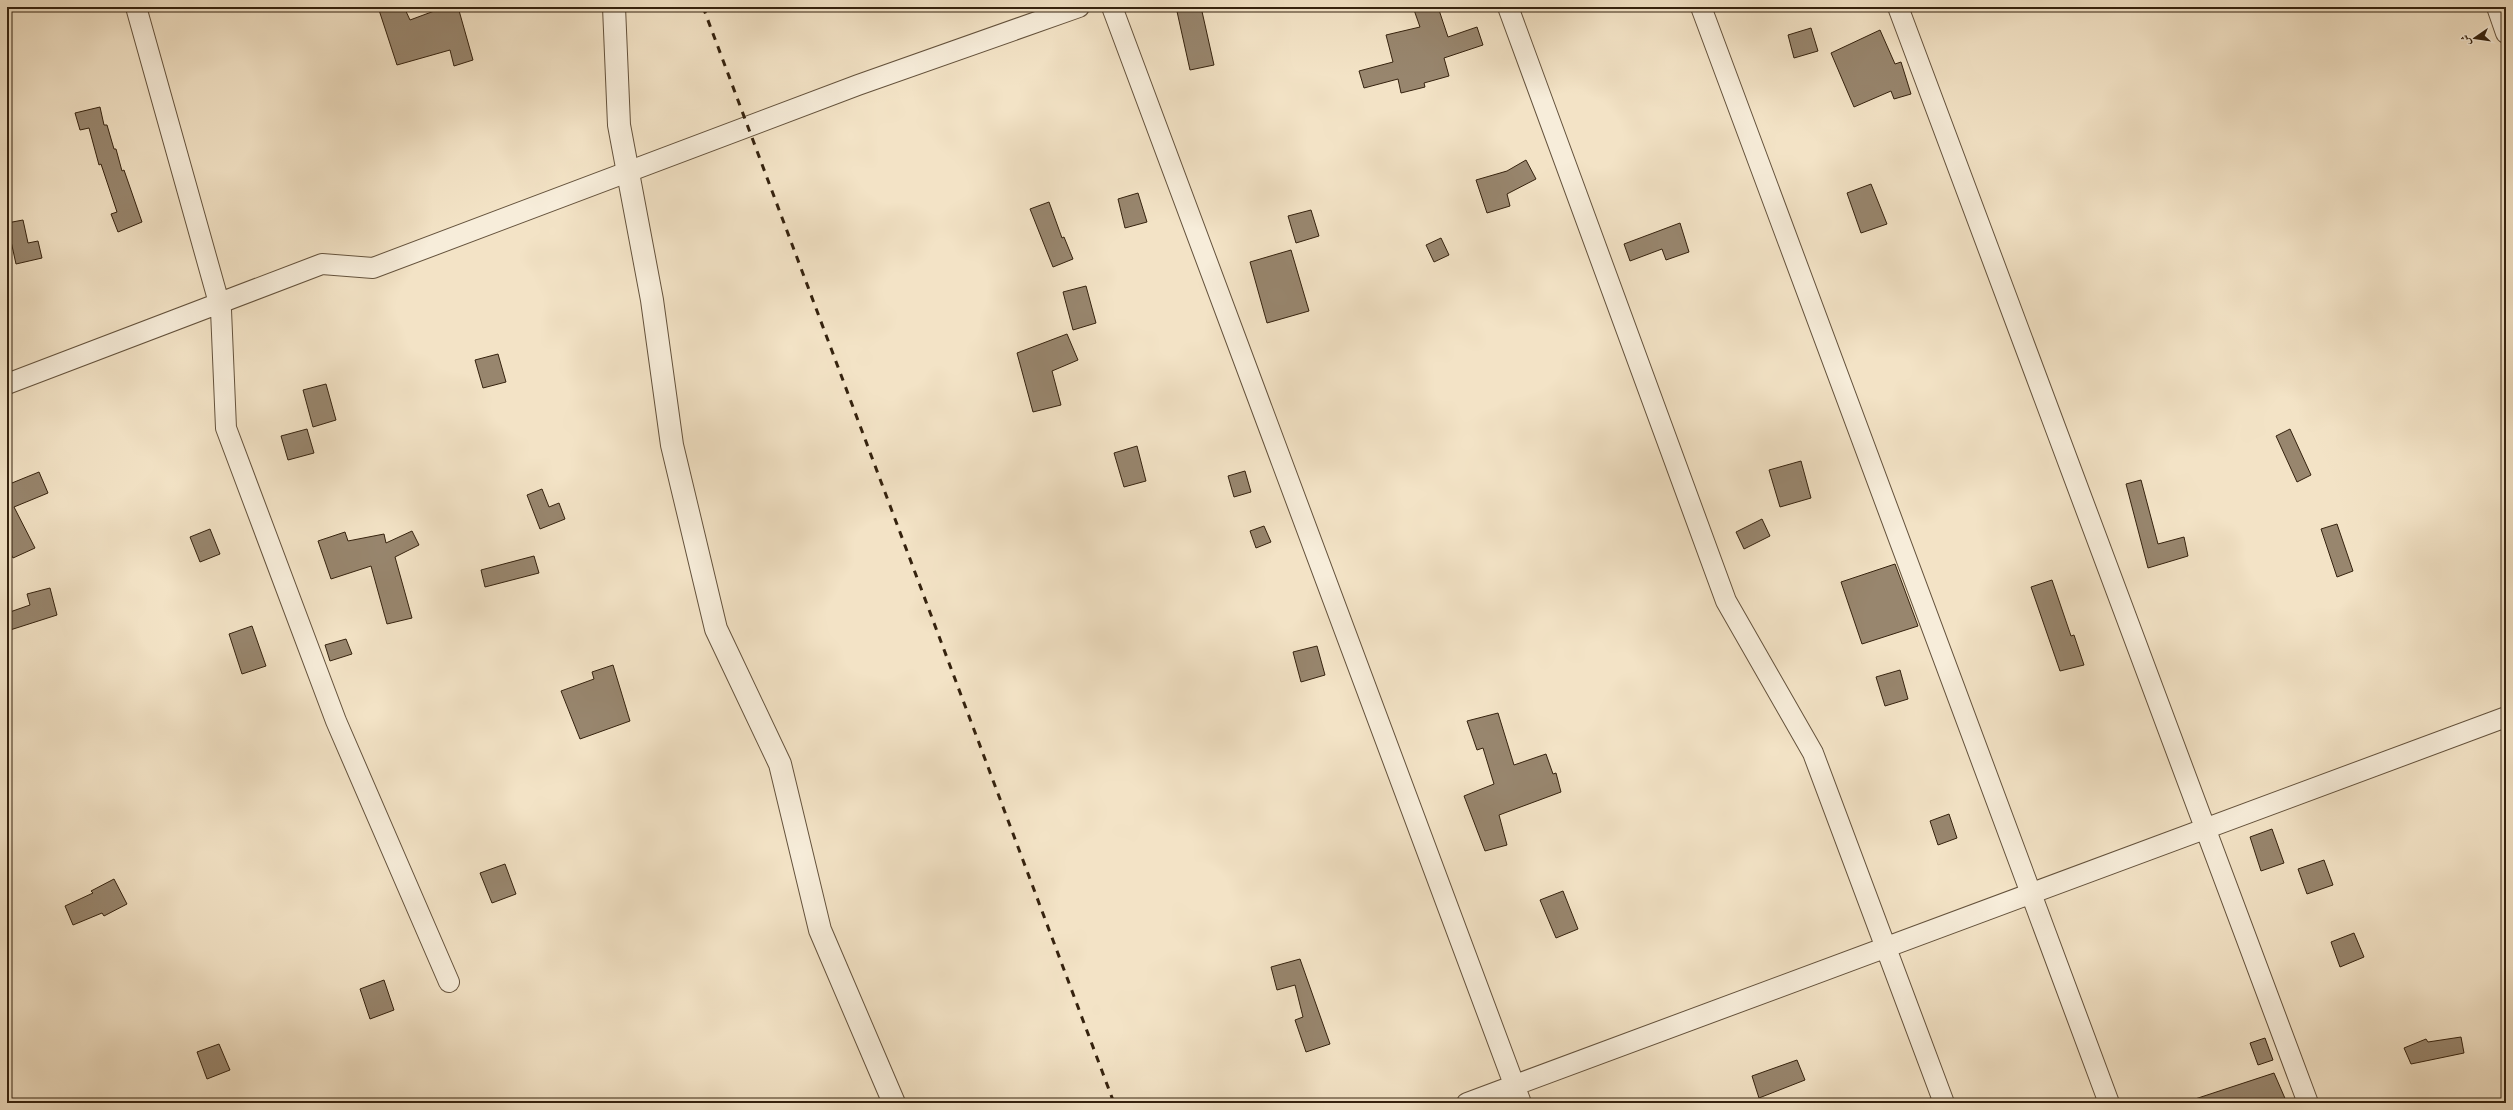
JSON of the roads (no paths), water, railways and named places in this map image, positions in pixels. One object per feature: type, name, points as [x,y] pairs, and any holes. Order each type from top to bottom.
[{"type":"street","points":[[136,7],[220,304],[226,428],[336,721],[449,982]]},
{"type":"street","points":[[614,7],[619,124],[652,300],[672,445],[716,629],[780,764],[820,930],[894,1103]]},
{"type":"street","points":[[7,384],[322,264],[373,268],[858,85],[1079,7]]},
{"type":"street","points":[[1112,7],[1518,1094]]},
{"type":"street","points":[[1508,7],[1726,601],[1813,753],[1944,1103]]},
{"type":"street","points":[[1701,7],[2109,1103]]},
{"type":"street","points":[[1898,7],[2308,1103]]},
{"type":"street","points":[[2497,7],[2506,33]]},
{"type":"street","points":[[1467,1103],[1518,1094],[1886,948],[2506,717]]},
{"type":"railway","points":[[703,7],[1114,1103]]}]
